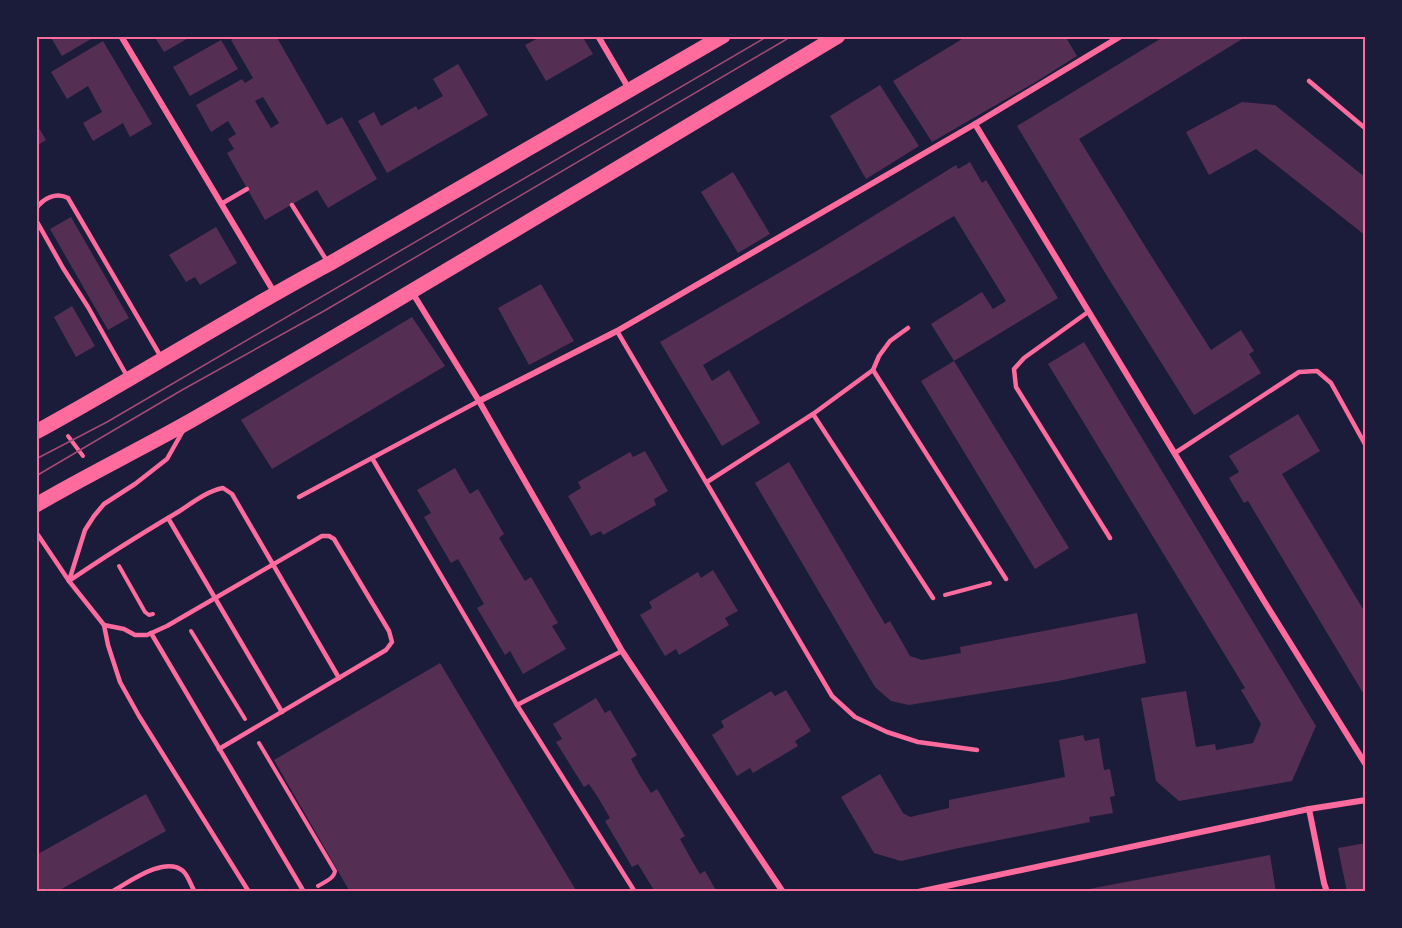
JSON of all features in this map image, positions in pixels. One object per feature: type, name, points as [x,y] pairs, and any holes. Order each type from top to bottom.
[{"type":"main road","points":[[36,432],[723,36]]},
{"type":"main road","points":[[36,505],[189,421],[412,292],[838,36]]},
{"type":"street","points":[[121,36],[275,293]]},
{"type":"street","points":[[598,36],[630,89]]},
{"type":"street","points":[[479,401],[617,331],[975,124],[1121,36]]},
{"type":"street","points":[[975,124],[1366,765]]},
{"type":"street","points":[[412,292],[479,401],[622,651],[783,892]]},
{"type":"street","points":[[918,892],[1309,809],[1366,800]]},
{"type":"street","points":[[1309,809],[1327,892]]},
{"type":"lane","points":[[1309,81],[1366,129]]},
{"type":"lane","points":[[221,204],[247,189]]},
{"type":"lane","points":[[36,209],[39,204],[55,195],[68,198],[163,359]]},
{"type":"lane","points":[[292,205],[329,264]]},
{"type":"lane","points":[[36,220],[129,380]]},
{"type":"lane","points":[[1089,312],[1024,358],[1014,369],[1016,387],[1110,538]]},
{"type":"lane","points":[[707,482],[813,414],[873,370],[890,342],[908,328]]},
{"type":"lane","points":[[617,331],[831,696],[855,717],[887,732],[918,742],[977,750]]},
{"type":"lane","points":[[873,370],[1006,579]]},
{"type":"lane","points":[[1175,453],[1299,372],[1317,371],[1331,383],[1366,446]]},
{"type":"lane","points":[[298,497],[479,401]]},
{"type":"lane","points":[[813,414],[933,598]]},
{"type":"lane","points":[[69,582],[85,530],[99,509],[167,459],[189,421]]},
{"type":"lane","points":[[372,458],[517,705],[635,892]]},
{"type":"lane","points":[[69,582],[111,552],[214,490],[223,489],[232,494],[339,678]]},
{"type":"lane","points":[[168,518],[282,712]]},
{"type":"lane","points":[[36,532],[69,582],[104,625],[120,682],[249,892]]},
{"type":"lane","points":[[104,625],[124,629],[135,635],[147,635],[322,536],[334,539],[372,602],[392,642],[386,650],[219,748]]},
{"type":"lane","points":[[151,633],[304,892]]},
{"type":"lane","points":[[517,705],[622,651]]},
{"type":"lane","points":[[111,892],[153,869],[171,865],[183,871],[195,892]]},
{"type":"path","points":[[111,552],[145,612],[149,615],[168,606],[183,632],[190,630],[193,632],[335,871],[332,877],[315,887]]},
{"type":"path","points":[[933,598],[1006,579]]},
{"type":"building","points":[[50,36],[96,36],[62,56]]},
{"type":"building","points":[[154,36],[192,36],[164,52]]},
{"type":"building","points":[[238,36],[276,36],[327,125],[342,117],[377,179],[328,208],[317,190],[265,220],[227,153],[234,149],[228,139],[236,134],[228,121],[211,132],[196,105],[242,79],[245,83],[253,78],[231,40]],"holes":[[[263,97],[279,123],[271,128],[255,101]]]},
{"type":"building","points":[[542,36],[582,36],[593,54],[546,81],[525,45]]},
{"type":"building","points":[[967,36],[1065,36],[1077,56],[932,142],[893,81]]},
{"type":"building","points":[[1165,36],[1247,36],[1079,139],[1211,350],[1241,330],[1254,351],[1249,354],[1261,373],[1194,415],[1017,126]]},
{"type":"building","points":[[221,40],[238,69],[190,96],[173,67]]},
{"type":"building","points":[[103,41],[152,124],[130,137],[123,123],[93,141],[83,123],[102,112],[88,86],[67,99],[51,72]]},
{"type":"building","points":[[458,64],[488,115],[387,173],[358,121],[374,112],[381,126],[416,106],[418,110],[443,96],[433,79]]},
{"type":"building","points":[[880,85],[919,146],[866,179],[830,116]]},
{"type":"building","points":[[1242,102],[1275,105],[1366,178],[1366,236],[1256,149],[1209,175],[1186,132]]},
{"type":"building","points":[[36,123],[46,140],[36,146]]},
{"type":"building","points":[[970,162],[982,183],[986,180],[1058,298],[954,361],[931,324],[982,292],[993,309],[1006,301],[954,216],[703,365],[712,381],[729,370],[760,423],[722,446],[660,342],[820,249],[956,165],[958,169]]},
{"type":"building","points":[[733,172],[770,234],[738,253],[701,192]]},
{"type":"building","points":[[71,217],[129,318],[108,330],[50,229]]},
{"type":"building","points":[[216,227],[237,263],[200,285],[195,277],[186,282],[169,255]]},
{"type":"building","points":[[541,284],[574,341],[529,365],[498,308]]},
{"type":"building","points":[[72,306],[95,346],[76,357],[54,317]]},
{"type":"building","points":[[412,317],[445,366],[272,469],[241,420]]},
{"type":"building","points":[[1084,342],[1316,726],[1292,781],[1179,801],[1156,781],[1141,698],[1186,691],[1196,747],[1215,744],[1216,750],[1253,743],[1261,724],[1241,690],[1245,688],[1048,364]]},
{"type":"building","points":[[954,361],[1069,548],[1035,569],[921,381]]},
{"type":"building","points":[[1298,414],[1320,451],[1282,474],[1366,614],[1366,698],[1248,501],[1244,503],[1229,478],[1239,472],[1229,456]]},
{"type":"building","points":[[645,451],[668,491],[654,499],[656,505],[603,535],[601,531],[591,536],[568,496],[581,488],[578,482],[630,452],[633,457]]},
{"type":"building","points":[[789,462],[885,624],[890,621],[910,656],[922,660],[961,653],[960,647],[1137,613],[1146,663],[1058,681],[909,705],[891,701],[875,687],[755,483]]},
{"type":"building","points":[[455,468],[470,494],[478,489],[504,534],[499,538],[525,581],[531,577],[558,623],[552,626],[566,649],[523,674],[510,651],[505,655],[477,608],[484,604],[458,559],[451,563],[424,517],[431,513],[417,490]]},
{"type":"building","points":[[713,570],[738,611],[725,618],[729,625],[679,655],[676,649],[665,656],[640,615],[652,608],[649,602],[698,572],[701,578]]},
{"type":"building","points":[[440,663],[577,892],[350,892],[274,760]]},
{"type":"building","points":[[786,690],[811,731],[795,741],[798,746],[753,773],[750,768],[737,776],[712,735],[724,727],[721,721],[771,691],[775,696]]},
{"type":"building","points":[[596,698],[605,713],[610,710],[637,755],[631,759],[639,774],[651,793],[657,789],[685,836],[680,839],[691,859],[700,874],[705,871],[717,892],[655,892],[638,864],[632,867],[605,821],[610,818],[599,799],[589,784],[584,787],[556,742],[562,739],[553,724]]},
{"type":"building","points":[[1083,735],[1085,741],[1099,738],[1104,770],[1110,769],[1115,796],[1110,797],[1113,813],[1089,817],[1090,822],[901,861],[874,853],[841,797],[880,774],[903,813],[910,817],[949,808],[949,800],[1065,777],[1059,740]]},
{"type":"building","points":[[146,794],[166,831],[56,892],[36,892],[36,855]]},
{"type":"building","points":[[1366,843],[1366,892],[1347,892],[1338,848]]},
{"type":"building","points":[[1270,855],[1276,892],[1081,892],[1099,887]]},
{"type":"tram line","points":[[36,459],[107,422],[768,36]]},
{"type":"tram line","points":[[36,476],[182,390],[324,311],[792,36]]}]
